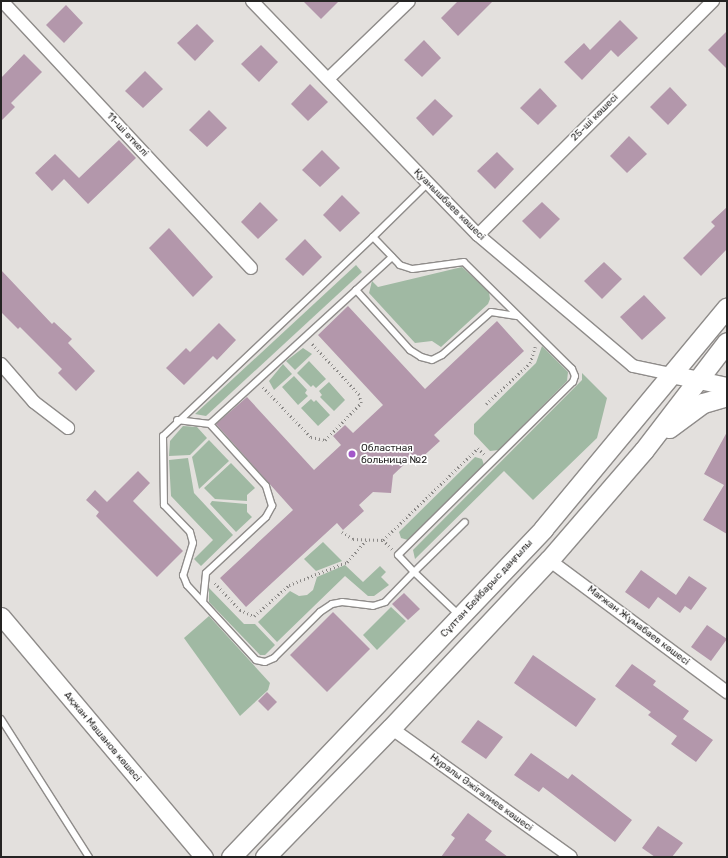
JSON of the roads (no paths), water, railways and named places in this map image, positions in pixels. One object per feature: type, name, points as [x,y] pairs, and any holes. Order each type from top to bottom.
[{"type":"main road","name":"Сұлтан Бейбарыс даңғылы","points":[[232,857],[543,529],[727,307]]},
{"type":"main road","points":[[265,857],[391,728],[549,560],[644,450],[727,342]]},
{"type":"main road","points":[[644,450],[680,418],[703,403],[727,396]]},
{"type":"street","name":"11-ші өткелі","points":[[2,1],[251,268]]},
{"type":"street","name":"Қуанышбаев көшесі","points":[[252,1],[478,235],[633,366],[671,374]]},
{"type":"street","points":[[328,79],[408,1]]},
{"type":"street","name":"25-ші көшесі","points":[[478,235],[713,1]]},
{"type":"street","points":[[1,364],[34,402],[68,428]]},
{"type":"street","points":[[671,374],[727,386]]},
{"type":"street","name":"Мағжан Жұмабаев көшесі","points":[[549,560],[727,692]]},
{"type":"street","name":"Ақжан Машанов көшесі","points":[[1,616],[204,857]]},
{"type":"street","name":"Нұралы Әжiгалиев көшесi","points":[[391,728],[571,857]]},
{"type":"lane","points":[[428,183],[373,237],[177,420],[162,440],[161,496],[164,505],[190,532],[193,543],[183,574],[187,585],[256,660],[265,662],[274,658],[320,612],[332,604],[342,602],[372,606],[385,602],[465,522]]},
{"type":"lane","points":[[373,237],[400,265],[412,270],[464,262],[572,369],[575,376],[573,382],[398,555],[461,617]]},
{"type":"lane","points":[[210,424],[392,257]]},
{"type":"lane","points":[[356,290],[410,350],[432,360],[442,355],[491,312],[519,316]]},
{"type":"lane","points":[[177,420],[210,424],[266,486],[272,506],[266,517],[206,573],[203,602]]},
{"type":"lane","points":[[1,719],[3,729],[89,857]]},
{"type":"place","name":"Областная больница №2","points":[[352,454]]}]
